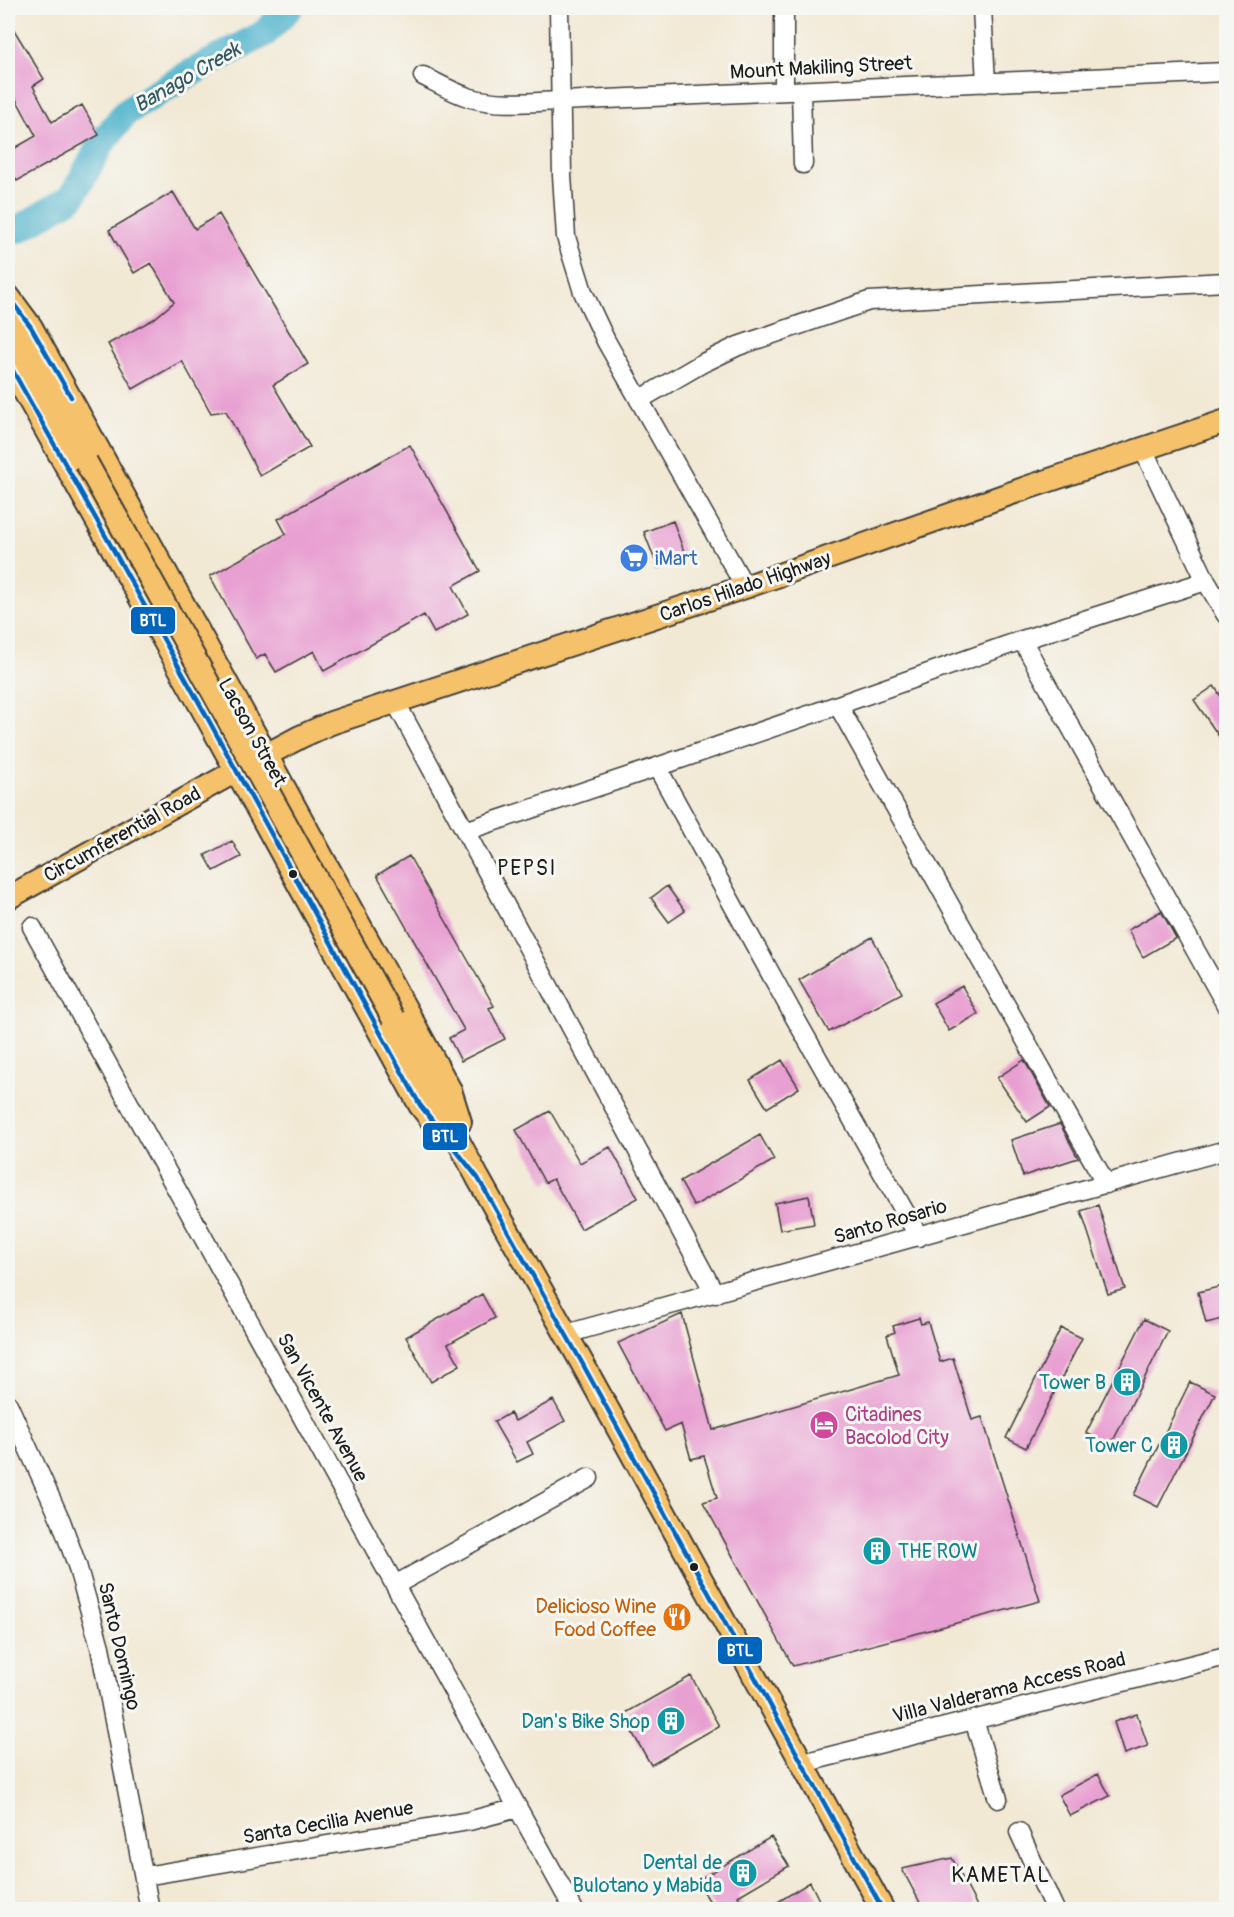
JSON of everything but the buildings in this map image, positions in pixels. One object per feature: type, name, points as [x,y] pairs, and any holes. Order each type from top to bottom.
[{"type":"main road","name":"Lacson Street","points":[[8,296],[32,327],[450,1090],[478,1178]]},
{"type":"main road","name":"Lacson Street","points":[[8,308],[15,355],[86,462],[393,1018],[478,1178],[883,1910]]},
{"type":"main road","name":"Lacson Street","points":[[8,328],[15,355],[236,771],[420,1105],[478,1178]]},
{"type":"main road","name":"Carlos Hilado Highway","points":[[266,755],[331,723],[745,587],[1029,487],[1227,421]]},
{"type":"main road","name":"Circumferential Road","points":[[8,898],[266,755]]},
{"type":"street","points":[[559,8],[562,175],[566,237],[583,292],[606,341],[745,587]]},
{"type":"street","points":[[784,8],[792,91],[803,164]]},
{"type":"street","points":[[982,8],[986,83]]},
{"type":"street","name":"Mount Makiling Street","points":[[423,76],[471,98],[494,102],[1227,72]]},
{"type":"street","points":[[639,400],[701,364],[738,346],[869,301],[1227,282]]},
{"type":"street","points":[[1143,449],[1206,581],[1227,615]]},
{"type":"street","points":[[465,831],[838,705],[1022,640],[1206,581]]},
{"type":"street","points":[[1022,640],[1227,1005]]},
{"type":"street","points":[[395,701],[715,1294]]},
{"type":"street","points":[[838,705],[1106,1184]]},
{"type":"street","points":[[657,766],[795,1018],[919,1237]]},
{"type":"street","name":"San Vicente Avenue","points":[[32,927],[574,1910]]},
{"type":"street","name":"Santo Rosario","points":[[566,1334],[1227,1150]]},
{"type":"street","name":"Santo Domingo","points":[[8,1404],[62,1521],[77,1565],[100,1647],[150,1910]]},
{"type":"street","points":[[395,1585],[589,1478]]},
{"type":"street","name":"Villa Valderama Access Road","points":[[803,1762],[1227,1656]]},
{"type":"street","points":[[974,1720],[998,1800]]},
{"type":"street","name":"Santa Cecilia Avenue","points":[[145,1876],[469,1821],[518,1808]]},
{"type":"street","points":[[1019,1832],[1055,1910]]},
{"type":"waterway","name":"Banago Creek","points":[[19,229],[72,197],[101,144],[126,112],[187,75],[265,33],[289,8]]},
{"type":"transit line","name":"BTL","points":[[13,303],[31,327],[71,397]]},
{"type":"transit line","name":"BTL","points":[[8,362],[202,708],[420,1105],[478,1178],[883,1910]]},
{"type":"place","name":"iMart","points":[[634,558]]},
{"type":"place","name":"Tower B","points":[[1127,1382]]},
{"type":"place","name":"Citadines Bacolod City","points":[[824,1425]]},
{"type":"place","name":"Tower C","points":[[1174,1445]]},
{"type":"place","name":"THE ROW","points":[[877,1551]]},
{"type":"place","name":"Delicioso Wine Food Coffee","points":[[677,1617]]},
{"type":"place","name":"Dan's Bike Shop","points":[[671,1721]]},
{"type":"place","name":"Dental de Bulotano y Mabida","points":[[743,1873]]},
{"type":"district","name":"PEPSI","points":[[527,868]]},
{"type":"district","name":"KAMETAL","points":[[1001,1875]]}]
